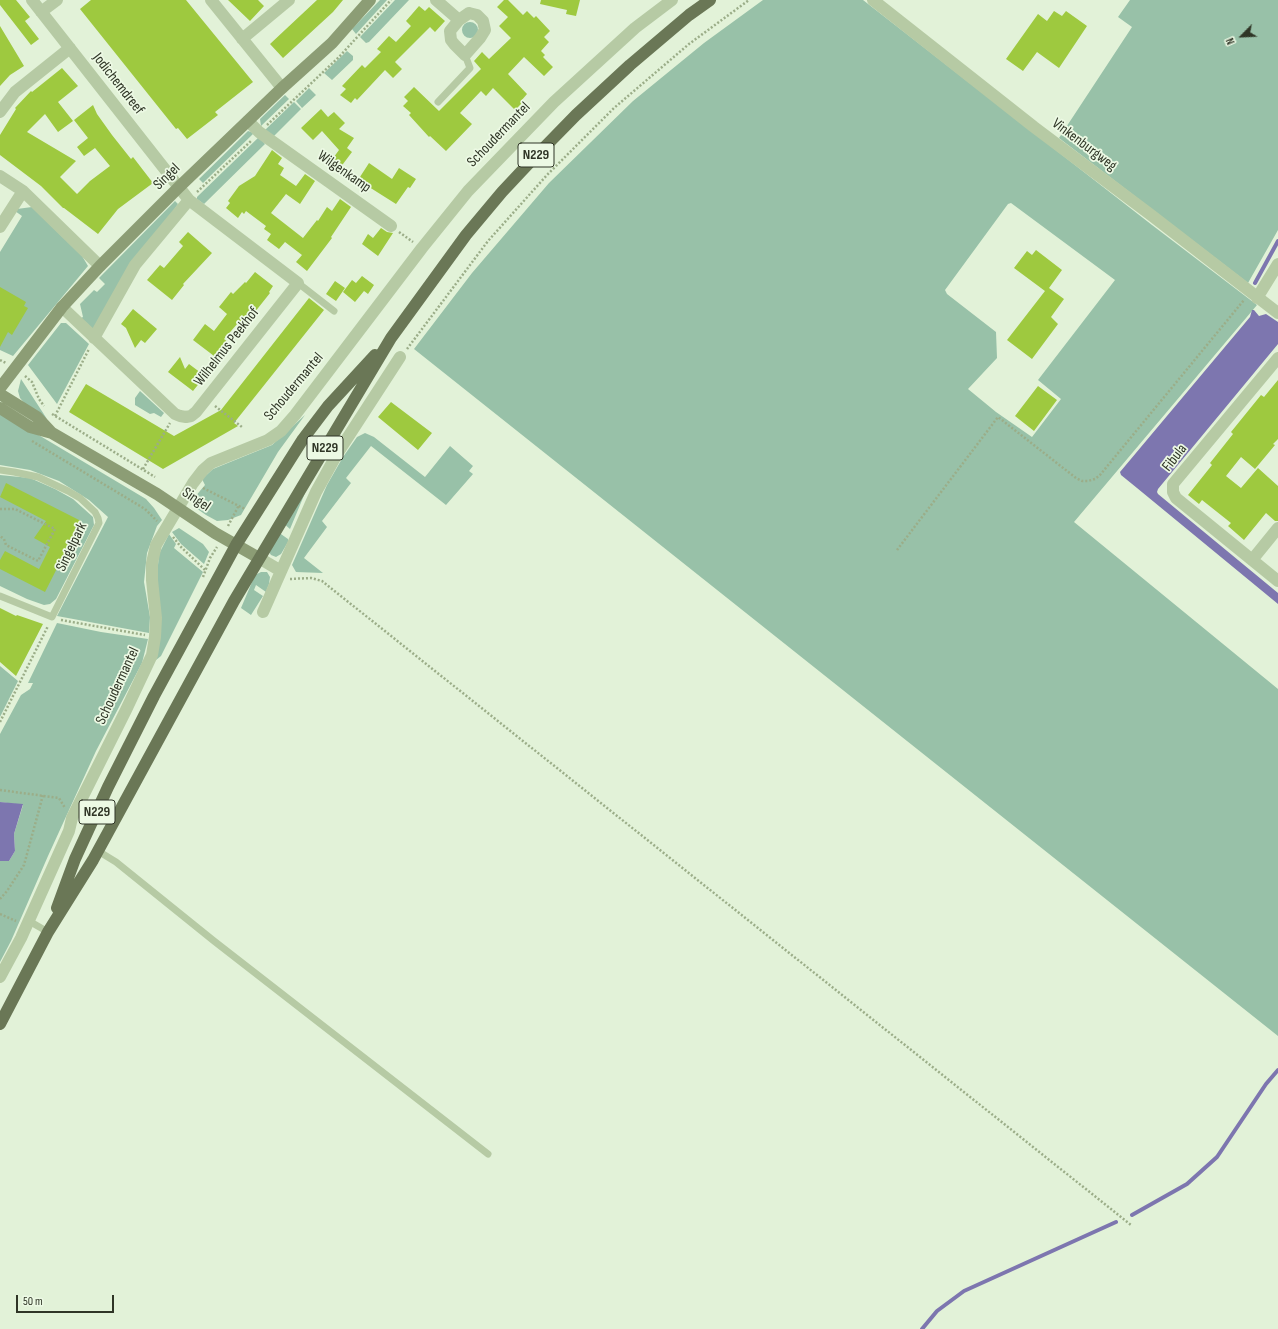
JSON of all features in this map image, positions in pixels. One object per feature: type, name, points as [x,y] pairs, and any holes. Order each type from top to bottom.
[{"type":"main road","name":"N229","points":[[0,1024],[48,932],[98,850],[219,628],[259,558],[391,338],[466,235],[502,192],[532,160],[576,115],[630,65],[710,0]]},
{"type":"main road","name":"N229","points":[[48,932],[75,859],[108,787],[154,696],[236,545],[303,440],[328,406],[391,338]]},
{"type":"street","name":"Jodichemdreef","points":[[32,0],[179,187]]},
{"type":"street","points":[[42,12],[57,0]]},
{"type":"street","points":[[211,0],[282,88]]},
{"type":"street","points":[[242,39],[289,0]]},
{"type":"street","name":"Singel","points":[[0,388],[62,307],[100,266],[179,187],[282,88],[332,43],[370,0]]},
{"type":"street","points":[[436,0],[459,20]]},
{"type":"street","name":"Schoudermantel","points":[[0,977],[28,923],[69,831],[72,818],[147,668],[152,655],[155,637],[156,618],[152,580],[152,563],[156,545],[193,483],[203,470],[211,463],[268,440],[281,431],[321,382],[422,248],[468,191],[554,102],[635,28],[672,0]]},
{"type":"street","name":"Vinkenburgweg","points":[[873,0],[1034,128],[1151,215],[1278,313]]},
{"type":"street","points":[[466,14],[477,15],[483,21],[485,30],[465,55],[454,44],[450,35],[451,28],[459,20],[466,14]]},
{"type":"street","points":[[0,112],[14,92],[70,48]]},
{"type":"street","name":"Wilgenkamp","points":[[248,121],[260,132],[391,226]]},
{"type":"street","points":[[0,176],[23,191],[100,266]]},
{"type":"street","points":[[179,187],[189,200],[298,283]]},
{"type":"street","points":[[0,227],[23,191]]},
{"type":"street","points":[[94,338],[135,265],[189,200]]},
{"type":"street","points":[[1254,295],[1278,264]]},
{"type":"street","name":"Wilhelmus Peekhof","points":[[176,414],[180,416],[191,416],[196,412],[298,283]]},
{"type":"street","points":[[62,307],[176,414]]},
{"type":"street","points":[[263,612],[309,506],[337,454],[400,357]]},
{"type":"street","name":"Fibula","points":[[1278,358],[1174,484],[1176,498],[1278,581]]},
{"type":"street","name":"Singel","points":[[0,394],[37,417],[52,433]]},
{"type":"street","name":"Singel","points":[[0,408],[30,427],[52,433],[178,507],[222,537],[259,558]]},
{"type":"street","points":[[1252,560],[1278,528]]},
{"type":"street","points":[[259,558],[279,574]]},
{"type":"lane","points":[[438,102],[470,68],[465,55]]},
{"type":"lane","points":[[298,283],[334,311]]},
{"type":"lane","name":"Singelpark","points":[[0,470],[26,474],[54,483],[80,498],[95,512],[98,518],[99,523],[97,529],[52,617]]},
{"type":"lane","points":[[0,596],[52,617]]},
{"type":"lane","points":[[98,850],[116,862],[214,941],[488,1154]]},
{"type":"lane","points":[[28,923],[48,932]]},
{"type":"path","points":[[189,200],[339,57],[391,0]]},
{"type":"path","points":[[400,357],[488,241],[547,175],[614,108],[689,44],[749,0]]},
{"type":"path","points":[[391,226],[422,248]]},
{"type":"path","points":[[897,550],[998,416],[1076,478],[1082,481],[1088,481],[1100,475],[1254,295]]},
{"type":"path","points":[[55,416],[94,338]]},
{"type":"path","points":[[0,360],[32,382],[39,399],[45,408]]},
{"type":"path","points":[[206,400],[242,426]]},
{"type":"path","points":[[50,412],[161,480]]},
{"type":"path","points":[[143,470],[176,414]]},
{"type":"path","points":[[26,438],[145,509],[166,529],[181,548],[205,570]]},
{"type":"path","points":[[200,582],[210,558],[239,505]]},
{"type":"path","points":[[0,509],[15,509],[55,529],[38,561],[6,545],[0,536]]},
{"type":"path","points":[[279,574],[287,579],[311,578],[322,581],[1131,1225]]},
{"type":"path","points":[[0,722],[52,617],[155,637]]},
{"type":"path","points":[[0,790],[59,798],[72,818]]},
{"type":"path","points":[[0,899],[8,891],[24,865],[43,795]]},
{"type":"path","points":[[0,914],[28,923]]},
{"type":"green space","points":[[380,0],[387,0],[356,34],[352,29]]},
{"type":"green space","points":[[395,0],[409,0],[369,42],[366,43],[360,37]]},
{"type":"green space","points":[[763,0],[863,0],[1257,305],[1074,522],[1278,689],[1278,1036],[414,349],[472,273],[549,183],[633,101],[704,43]],"holes":[[[1011,203],[1115,280],[1038,380],[1061,399],[1032,437],[996,412],[968,389],[997,358],[996,332],[947,294],[945,290],[1008,204]]]},
{"type":"green space","points":[[1130,0],[1278,0],[1278,230],[1248,283],[1059,138],[1132,27],[1118,17]]},
{"type":"green space","points":[[470,22],[477,27],[478,30],[473,37],[470,38],[463,33],[462,30],[467,23]]},
{"type":"green space","points":[[347,51],[353,56],[353,60],[332,80],[324,73]]},
{"type":"green space","points":[[309,88],[316,95],[302,108],[296,101]]},
{"type":"green space","points":[[285,95],[289,99],[261,126],[260,119]]},
{"type":"green space","points":[[294,102],[301,109],[273,137],[265,130]]},
{"type":"green space","points":[[248,131],[254,133],[203,183],[199,179]]},
{"type":"green space","points":[[259,137],[265,144],[204,204],[197,199],[199,195]]},
{"type":"green space","points":[[175,201],[178,204],[93,329],[81,318],[83,317],[80,304],[94,290],[97,292],[105,284],[99,278]]},
{"type":"green space","points":[[32,207],[82,256],[88,266],[13,356],[0,350],[0,252],[22,216],[15,211],[17,209]]},
{"type":"green space","points":[[61,323],[66,323],[89,344],[57,404],[28,365]]},
{"type":"green space","points":[[21,379],[47,419],[26,405],[20,398],[18,391]]},
{"type":"green space","points":[[140,391],[164,413],[161,417],[154,413],[150,414],[135,405],[135,398]]},
{"type":"green space","points":[[0,412],[146,499],[154,508],[162,520],[157,526],[147,553],[144,582],[150,617],[149,633],[57,616],[108,517],[89,500],[59,481],[30,470],[0,465]]},
{"type":"green space","points":[[305,415],[278,452],[241,515],[228,520],[217,521],[196,508],[194,498],[205,485],[202,479],[213,469],[272,445]]},
{"type":"green space","points":[[365,433],[374,437],[425,477],[450,446],[473,466],[469,471],[473,474],[446,505],[371,446],[346,478],[351,483],[322,521],[327,527],[304,558],[323,573],[296,572],[292,565],[327,485],[343,457],[357,437]]},
{"type":"green space","points":[[0,475],[30,478],[55,489],[73,499],[93,517],[94,525],[56,599],[50,604],[44,605],[27,599],[0,586]]},
{"type":"green space","points":[[305,493],[290,529],[283,523]]},
{"type":"green space","points":[[179,528],[203,544],[209,552],[204,564],[181,544],[172,532]]},
{"type":"green space","points":[[278,532],[288,539],[288,542],[281,554],[276,557],[271,555],[269,552]]},
{"type":"green space","points":[[169,534],[176,544],[174,548],[203,572],[161,656],[156,660],[160,636],[157,576],[159,554]]},
{"type":"green space","points":[[261,572],[267,572],[270,577],[269,584],[266,592],[256,585],[254,590],[263,596],[251,615],[241,608],[255,575]]},
{"type":"green space","points":[[57,623],[101,632],[148,639],[142,663],[96,751],[11,941],[0,962],[0,861],[9,861],[15,851],[14,834],[23,805],[0,802],[0,734],[21,695],[30,689],[33,683],[28,683]]},
{"type":"green space","points":[[0,666],[18,681],[0,717]]},
{"type":"shaded area","points":[[1252,310],[1254,310],[1259,316],[1266,314],[1278,322],[1278,344],[1157,492],[1278,593],[1278,604],[1121,475],[1120,472],[1250,317]]},
{"type":"shaded area","points":[[0,802],[23,804],[14,834],[15,851],[9,861],[0,861]]},
{"type":"building","points":[[0,0],[16,0],[30,17],[25,21],[39,39],[31,45],[0,5]]},
{"type":"building","points":[[91,0],[186,0],[253,82],[215,112],[218,115],[187,139],[178,128],[176,129],[80,9]]},
{"type":"building","points":[[228,0],[258,0],[264,6],[250,21]]},
{"type":"building","points":[[317,0],[343,0],[333,12],[283,58],[270,44]]},
{"type":"building","points":[[504,0],[508,0],[523,15],[527,11],[534,18],[536,16],[550,31],[544,37],[549,42],[541,51],[545,55],[543,57],[553,67],[544,76],[524,57],[508,74],[527,94],[521,101],[522,103],[515,110],[493,88],[486,96],[481,91],[460,113],[472,124],[446,151],[430,136],[429,137],[409,115],[411,113],[403,106],[408,101],[404,97],[414,87],[439,111],[481,69],[474,61],[482,52],[489,59],[511,38],[499,26],[508,17],[497,7]]},
{"type":"building","points":[[541,0],[580,0],[576,16],[566,14],[567,10],[540,4]]},
{"type":"building","points":[[419,6],[425,11],[429,7],[445,21],[435,32],[430,27],[395,62],[402,69],[393,78],[385,70],[357,100],[355,98],[351,103],[340,95],[346,89],[342,86],[362,65],[365,68],[381,52],[377,49],[389,36],[396,42],[411,26],[406,21]]},
{"type":"building","points":[[1054,11],[1062,16],[1066,11],[1087,26],[1059,68],[1037,52],[1023,71],[1006,59],[1038,14],[1047,21]]},
{"type":"building","points":[[0,26],[24,66],[10,75],[0,86]]},
{"type":"building","points":[[62,68],[78,86],[58,102],[73,121],[58,132],[45,114],[27,132],[76,161],[60,177],[77,194],[90,181],[110,166],[95,148],[84,156],[77,147],[88,138],[74,120],[93,105],[97,114],[112,135],[131,159],[133,157],[153,183],[118,209],[98,234],[63,208],[41,186],[0,155],[0,135],[16,109],[15,108],[31,91],[32,92]]},
{"type":"building","points":[[321,109],[328,117],[334,112],[345,123],[339,129],[354,138],[347,148],[352,152],[340,168],[331,161],[339,150],[322,131],[313,140],[301,128]]},
{"type":"building","points":[[272,150],[282,158],[278,164],[284,168],[280,175],[296,186],[305,174],[315,181],[300,204],[286,194],[271,213],[303,238],[317,220],[318,221],[327,207],[332,211],[340,199],[351,207],[331,237],[332,238],[307,271],[296,262],[302,255],[285,242],[279,249],[267,240],[271,234],[264,229],[266,226],[246,211],[244,214],[242,212],[238,218],[226,208],[230,203],[228,201],[239,186],[255,176]]},
{"type":"building","points":[[369,163],[392,179],[399,168],[416,179],[410,188],[408,187],[396,204],[358,180]]},
{"type":"building","points":[[381,228],[387,232],[393,233],[378,256],[362,244],[368,234],[373,238]]},
{"type":"building","points":[[188,232],[212,253],[183,284],[184,285],[172,300],[147,280],[160,265],[164,268],[183,246],[179,242]]},
{"type":"building","points":[[1036,250],[1062,270],[1049,288],[1064,299],[1051,317],[1058,324],[1032,359],[1007,340],[1045,291],[1014,268],[1027,251],[1032,255]]},
{"type":"building","points":[[255,272],[273,286],[269,292],[270,293],[243,327],[238,323],[224,339],[230,344],[218,359],[193,340],[205,324],[214,331],[227,314],[219,307],[231,292],[233,294],[245,282],[246,283]]},
{"type":"building","points":[[362,276],[374,285],[368,294],[364,291],[355,302],[343,292],[352,280],[356,283]]},
{"type":"building","points":[[335,281],[345,288],[336,301],[326,294]]},
{"type":"building","points":[[0,287],[26,302],[24,306],[28,308],[12,335],[8,332],[0,347]]},
{"type":"building","points":[[309,298],[324,310],[234,423],[238,426],[163,469],[69,412],[86,384],[174,436],[221,410]]},
{"type":"building","points":[[133,309],[157,329],[145,343],[141,340],[135,348],[126,328],[121,324]]},
{"type":"building","points":[[180,357],[185,369],[189,364],[205,376],[193,391],[168,372]]},
{"type":"building","points":[[1278,380],[1278,439],[1273,444],[1275,445],[1255,469],[1241,457],[1226,476],[1241,488],[1258,468],[1278,486],[1278,521],[1275,521],[1266,513],[1244,540],[1228,526],[1231,523],[1202,500],[1199,504],[1188,495],[1212,465],[1210,463],[1233,434],[1231,432],[1261,395],[1264,397]]},
{"type":"building","points":[[1038,386],[1057,400],[1034,431],[1015,416]]},
{"type":"building","points":[[391,402],[432,433],[418,450],[378,417]]},
{"type":"building","points":[[6,483],[81,521],[45,592],[0,569],[0,560],[5,551],[39,569],[50,547],[34,538],[46,521],[0,497]]},
{"type":"building","points":[[0,608],[16,616],[17,615],[43,624],[16,676],[0,662]]},
{"type":"waterway","points":[[1255,283],[1278,241]]},
{"type":"waterway","points":[[1132,1215],[1187,1184],[1217,1157],[1266,1084],[1278,1070]]},
{"type":"waterway","points":[[922,1329],[937,1311],[964,1291],[1116,1222]]}]
